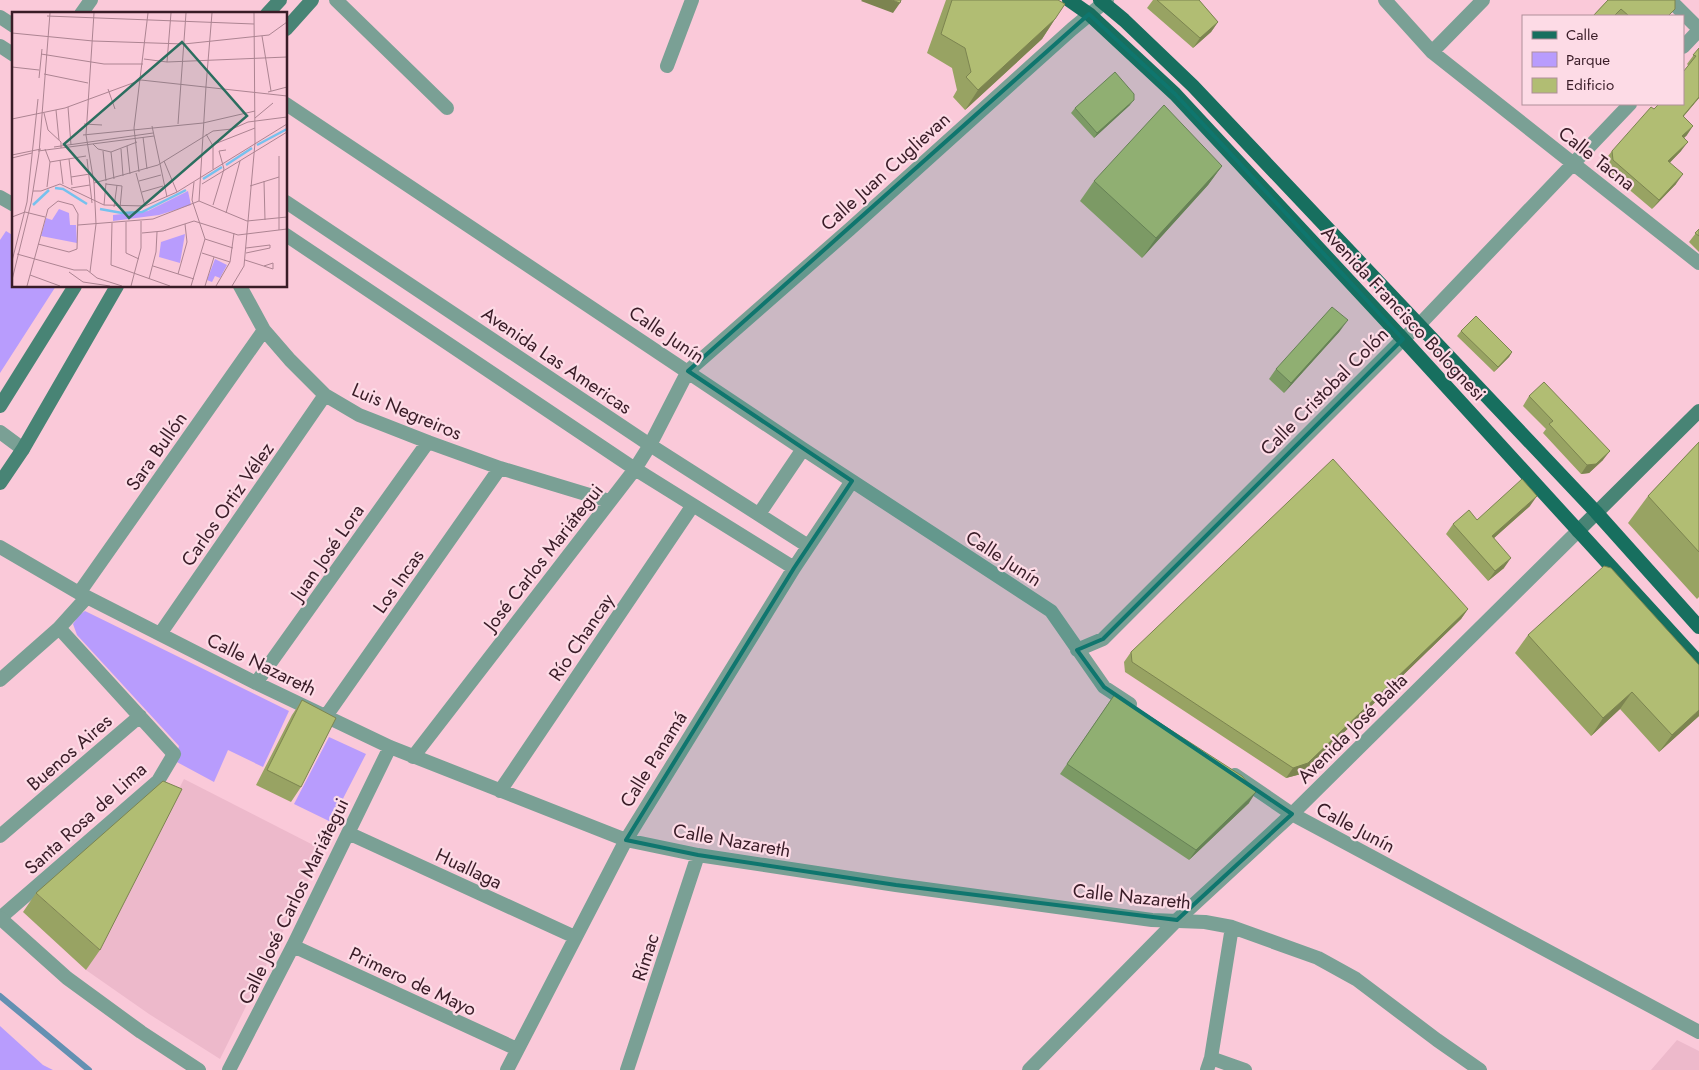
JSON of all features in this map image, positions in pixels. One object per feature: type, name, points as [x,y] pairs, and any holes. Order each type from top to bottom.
[{"type":"main road","points":[[269,12],[280,0]]},
{"type":"main road","points":[[288,27],[312,0]]},
{"type":"main road","name":"Avenida Francisco Bolognesi","points":[[1069,0],[1089,14],[1176,94],[1699,663]]},
{"type":"main road","name":"Avenida Francisco Bolognesi","points":[[1104,1],[1193,86],[1420,324],[1596,512],[1699,628]]},
{"type":"main road","points":[[0,406],[74,288]]},
{"type":"main road","points":[[0,482],[23,448],[116,288]]},
{"type":"main road","name":"Avenida José Balta","points":[[1578,531],[1699,412]]},
{"type":"street","points":[[82,12],[91,0]]},
{"type":"street","points":[[336,0],[447,108]]},
{"type":"street","points":[[667,66],[692,0]]},
{"type":"street","name":"Calle Tacna","points":[[1385,0],[1432,52],[1699,263]]},
{"type":"street","points":[[1432,52],[1483,0]]},
{"type":"street","points":[[1670,0],[1699,29],[1684,46]]},
{"type":"street","name":"Calle Juan Cuglievan","points":[[688,371],[1104,1]]},
{"type":"street","points":[[0,17],[12,25]]},
{"type":"street","points":[[0,46],[12,54]]},
{"type":"street","name":"Calle Junín","points":[[288,105],[803,449],[1051,611],[1104,687],[1144,714]]},
{"type":"street","name":"Calle Cristobal Colón","points":[[1077,650],[1103,639],[1420,324],[1629,105]]},
{"type":"street","points":[[0,196],[12,204]]},
{"type":"street","name":"Avenida Las Americas","points":[[288,203],[650,445],[808,546]]},
{"type":"street","points":[[288,236],[635,468],[794,568]]},
{"type":"street","name":"Luis Negreiros","points":[[241,288],[264,330],[290,360],[326,395],[359,415],[500,468],[610,501]]},
{"type":"street","name":"Sara Bullón","points":[[0,680],[60,628],[264,330]]},
{"type":"street","name":"José Carlos Mariátegui","points":[[413,757],[635,468],[650,445],[688,371]]},
{"type":"street","name":"Carlos Ortiz Vélez","points":[[160,634],[326,395]]},
{"type":"street","points":[[0,432],[23,448]]},
{"type":"street","name":"Juan José Lora","points":[[256,683],[428,442]]},
{"type":"street","points":[[759,514],[803,449]]},
{"type":"street","name":"Los Incas","points":[[326,716],[500,468]]},
{"type":"street","name":"Calle Panamá","points":[[507,1070],[626,840],[794,568],[852,481]]},
{"type":"street","name":"Río Chancay","points":[[500,791],[693,505]]},
{"type":"street","name":"Avenida José Balta","points":[[1029,1070],[1177,920],[1292,814],[1578,531]]},
{"type":"street","name":"Calle Nazareth","points":[[0,546],[83,595],[256,683],[390,747],[626,840],[698,855],[905,887],[1152,920],[1206,922],[1232,927],[1318,958],[1356,979],[1480,1070]]},
{"type":"street","name":"Santa Rosa de Lima","points":[[0,918],[158,781],[174,754],[60,628]]},
{"type":"street","name":"Buenos Aires","points":[[0,836],[140,716]]},
{"type":"street","name":"Calle José Carlos Mariátegui","points":[[229,1070],[293,946],[390,747]]},
{"type":"street","name":"Calle Junín","points":[[1226,769],[1292,814],[1699,1032]]},
{"type":"street","name":"Huallaga","points":[[348,833],[575,937]]},
{"type":"street","name":"Rímac","points":[[627,1070],[698,855]]},
{"type":"street","points":[[0,918],[67,978],[141,1032],[199,1070]]},
{"type":"street","points":[[1232,927],[1209,1064],[1245,1070]]},
{"type":"street","name":"Primero de Mayo","points":[[293,946],[517,1049]]},
{"type":"highlighted area","points":[[1089,14],[1175,94],[1403,339],[1103,639],[1077,650],[1104,687],[1292,814],[1177,920],[896,885],[698,855],[626,840],[794,568],[852,481],[688,371]]},
{"type":"shaded area","points":[[184,779],[323,850],[220,1059],[149,1014],[86,970]]},
{"type":"shaded area","points":[[1677,1040],[1699,1051],[1699,1070],[1651,1070]]},
{"type":"green space","points":[[6,231],[12,235],[12,288],[55,288],[0,373],[0,240]]},
{"type":"green space","points":[[85,611],[289,711],[263,767],[228,750],[214,782],[175,761],[179,746],[77,635],[73,624],[79,615]]},
{"type":"green space","points":[[329,737],[366,754],[331,822],[294,804]]},
{"type":"green space","points":[[0,1026],[43,1065],[53,1070],[0,1070]]},
{"type":"building","points":[[952,0],[1058,0],[1065,4],[1055,19],[978,90],[966,77],[971,72],[965,48],[941,34]]},
{"type":"building","points":[[1157,0],[1199,0],[1218,22],[1200,38]]},
{"type":"building","points":[[1608,0],[1675,0],[1675,9],[1669,15],[1628,15],[1621,9],[1615,15],[1594,15]]},
{"type":"building","points":[[1699,48],[1699,97],[1683,116],[1693,126],[1682,136],[1688,142],[1668,161],[1683,174],[1659,200],[1613,160],[1612,151],[1651,107],[1654,109],[1658,105],[1684,105],[1684,71],[1696,56],[1693,55]]},
{"type":"building","points":[[1115,72],[1134,94],[1134,100],[1097,133],[1075,108]]},
{"type":"building","points":[[1164,105],[1222,166],[1156,238],[1094,181]]},
{"type":"building","points":[[1332,307],[1348,320],[1291,383],[1276,369]]},
{"type":"building","points":[[1476,316],[1512,352],[1498,367],[1461,331]]},
{"type":"building","points":[[1544,382],[1610,451],[1596,464],[1587,465],[1549,424],[1553,421],[1529,396]]},
{"type":"building","points":[[1699,442],[1699,552],[1648,496]]},
{"type":"building","points":[[1333,459],[1468,609],[1308,763],[1293,768],[1132,662],[1131,652]]},
{"type":"building","points":[[1522,479],[1537,496],[1492,536],[1511,558],[1495,571],[1453,524],[1469,510],[1477,520]]},
{"type":"building","points":[[1604,566],[1611,568],[1699,665],[1699,710],[1672,735],[1632,692],[1603,718],[1528,635]]},
{"type":"building","points":[[1115,694],[1242,776],[1256,792],[1196,850],[1067,764]]},
{"type":"building","points":[[302,700],[336,718],[301,787],[267,770]]},
{"type":"building","points":[[163,781],[182,789],[100,950],[36,893]]},
{"type":"waterway","points":[[0,996],[89,1070]]}]
